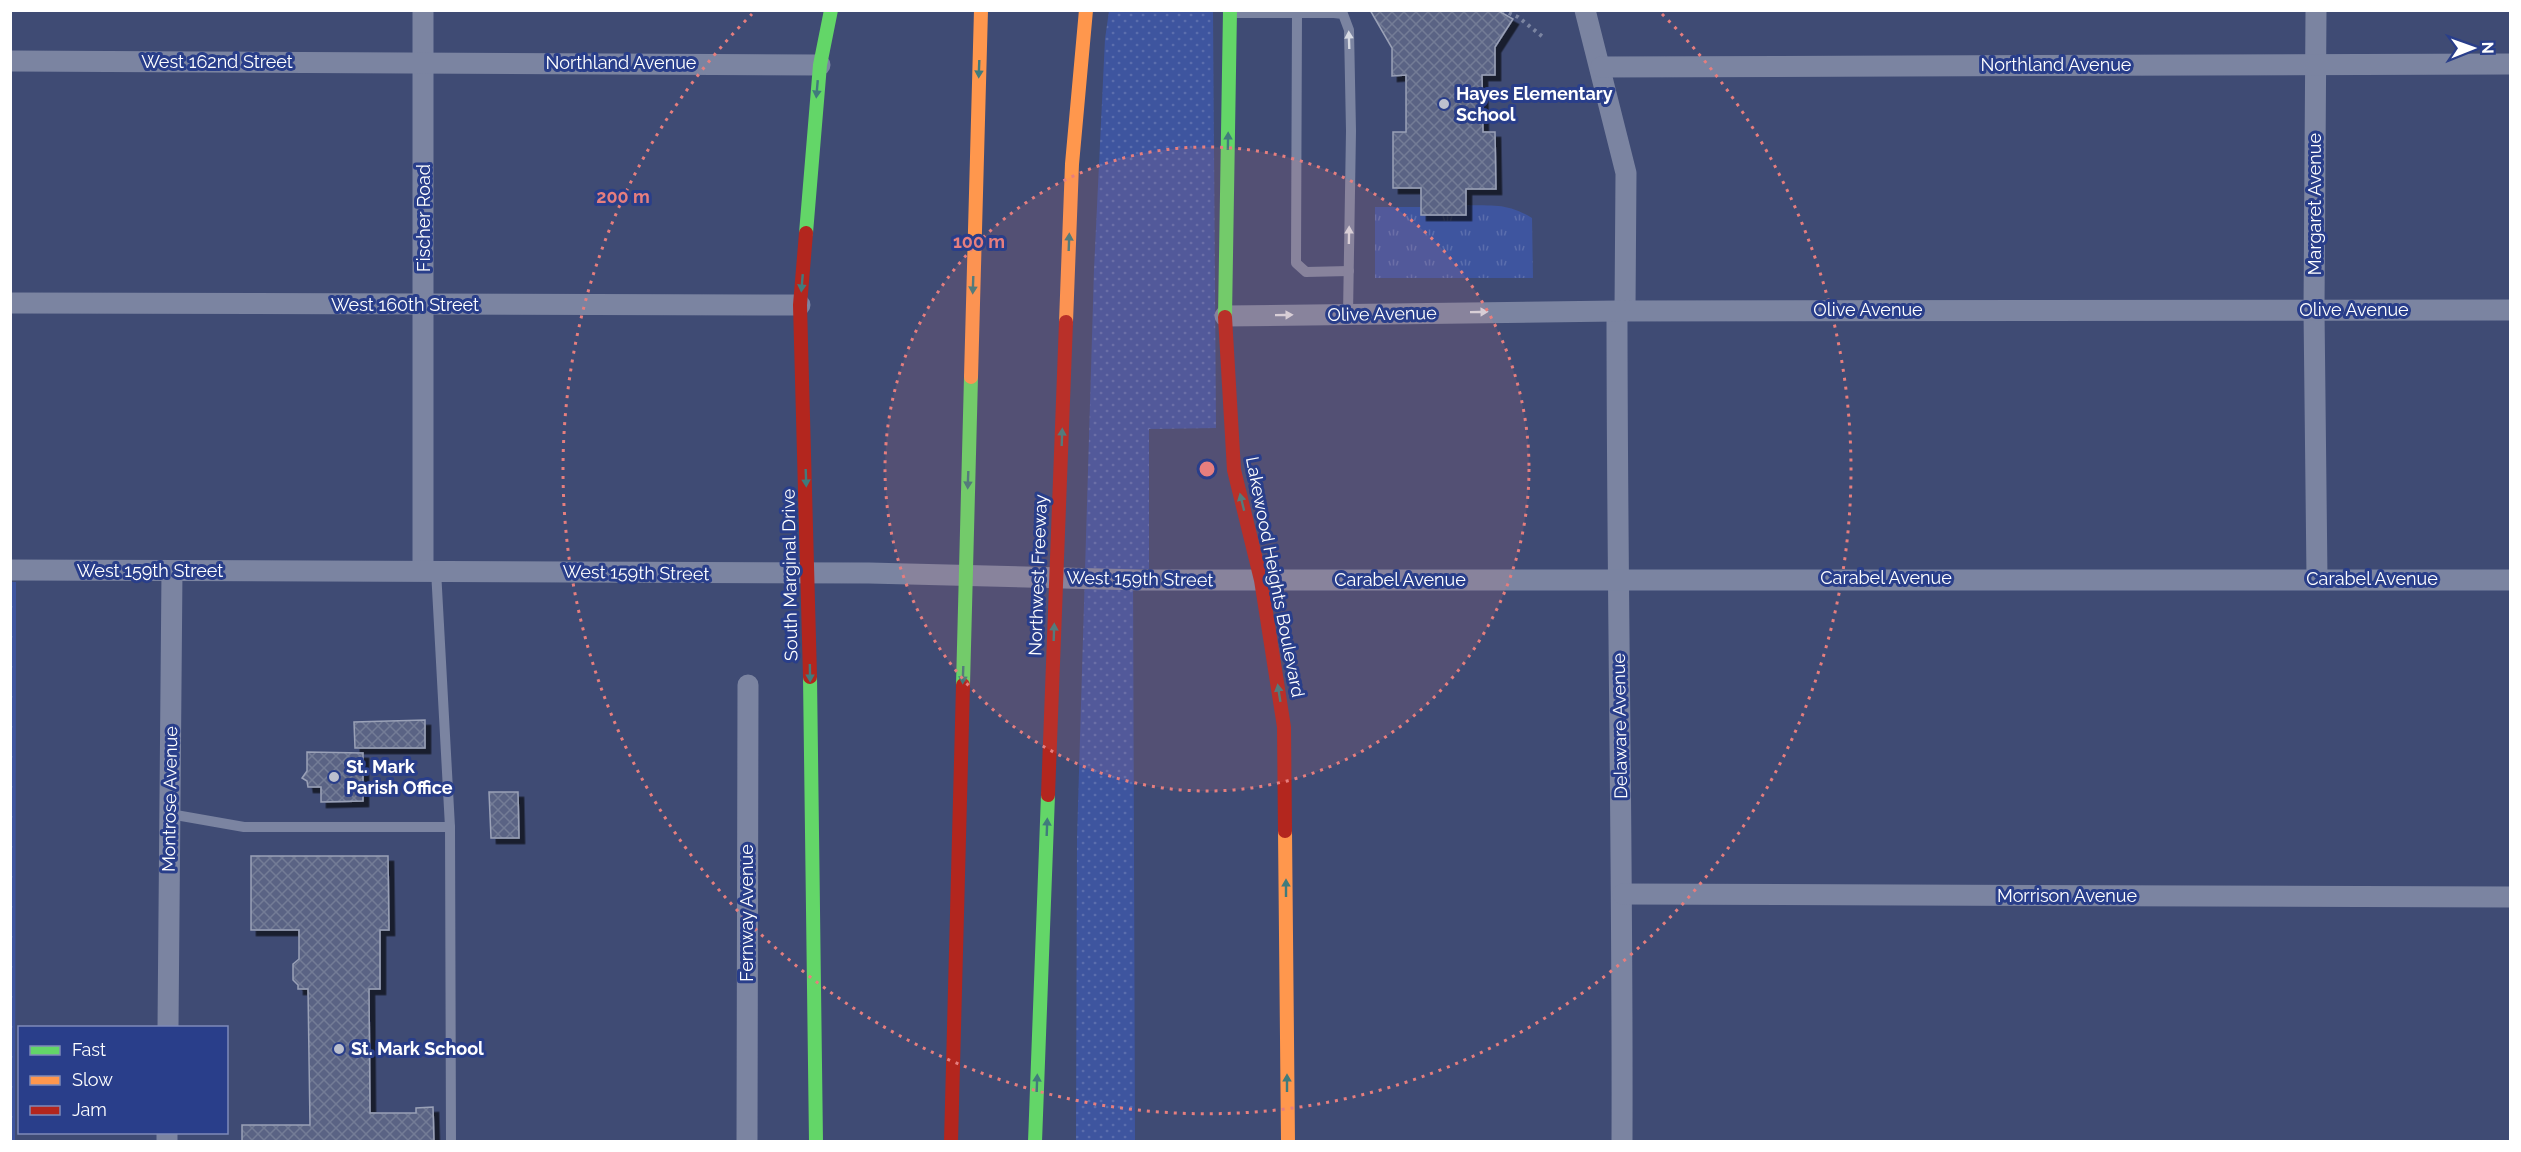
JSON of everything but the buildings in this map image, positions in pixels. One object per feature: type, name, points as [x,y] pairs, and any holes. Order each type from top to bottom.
[{"type":"main road","name":"South Marginal Drive","points":[[816,1142],[809,573],[800,305],[820,65],[831,10]]},
{"type":"main road","points":[[951,1142],[981,10]]},
{"type":"main road","name":"Northwest Freeway","points":[[1035,1142],[1072,164],[1086,10]]},
{"type":"main road","points":[[1072,164],[1093,10]]},
{"type":"main road","name":"Lakewood Heights Boulevard","points":[[1230,12],[1225,316],[1234,470],[1261,580],[1284,727],[1288,1142]]},
{"type":"main road","points":[[1045,885],[1052,1079]]},
{"type":"main road","points":[[942,1142],[952,1069]]},
{"type":"street","name":"Fischer Road","points":[[423,10],[424,306],[429,570]]},
{"type":"street","name":"Delaware Avenue","points":[[1585,10],[1626,173],[1621,311],[1617,579],[1623,894],[1622,1142]]},
{"type":"street","name":"Margaret Avenue","points":[[2316,10],[2314,310],[2317,578]]},
{"type":"street","name":"West 162nd Street","points":[[10,61],[423,62]]},
{"type":"street","name":"Northland Avenue","points":[[423,62],[820,65]]},
{"type":"street","name":"Northland Avenue","points":[[1601,67],[2511,64]]},
{"type":"street","name":"West 160th Street","points":[[10,303],[424,306],[800,305]]},
{"type":"street","name":"Olive Avenue","points":[[1225,316],[1621,311],[2511,310]]},
{"type":"street","name":"West 159th Street","points":[[10,570],[869,573],[1115,580],[1261,580]]},
{"type":"street","name":"Montrose Avenue","points":[[168,1026],[172,571]]},
{"type":"street","name":"Carabel Avenue","points":[[1261,580],[2317,578],[2511,580]]},
{"type":"street","name":"Fernway Avenue","points":[[747,1142],[748,685]]},
{"type":"street","name":"Morrison Avenue","points":[[1623,894],[2511,897]]},
{"type":"lane","points":[[1230,12],[1343,14],[1349,30],[1348,314]]},
{"type":"lane","points":[[1297,12],[1296,263],[1306,272],[1349,271]]},
{"type":"lane","points":[[429,570],[450,827],[451,1142]]},
{"type":"lane","points":[[170,814],[244,827],[450,827]]},
{"type":"path","points":[[1502,10],[1518,17],[1543,37]]},
{"type":"green space","points":[[1109,11],[1213,11],[1216,428],[1149,429],[1149,569],[1133,570],[1135,1141],[1076,1142],[1077,839],[1094,270],[1105,39]]},
{"type":"green space","points":[[1466,205],[1508,208],[1532,218],[1533,278],[1375,278],[1375,207],[1421,207],[1421,215],[1466,215]]},
{"type":"green space","points":[[10,582],[16,582],[15,1142],[10,1141]]},
{"type":"traffic: fast","points":[[806,233],[820,65],[831,10]]},
{"type":"traffic: fast","points":[[1225,317],[1230,10]]},
{"type":"traffic: fast","points":[[963,685],[971,377]]},
{"type":"traffic: fast","points":[[810,677],[816,1142]]},
{"type":"traffic: fast","points":[[1035,1142],[1048,795]]},
{"type":"traffic: slow","points":[[971,377],[981,10]]},
{"type":"traffic: slow","points":[[1066,322],[1072,164],[1086,10]]},
{"type":"traffic: slow","points":[[1285,831],[1288,1142]]},
{"type":"traffic: jam","points":[[806,233],[800,305],[810,677]]},
{"type":"traffic: jam","points":[[1225,317],[1234,470],[1261,580],[1284,727],[1285,831]]},
{"type":"traffic: jam","points":[[1048,795],[1066,322]]},
{"type":"traffic: jam","points":[[951,1142],[963,685]]},
{"type":"place","name":"Hayes Elementary School","points":[[1444,104]]},
{"type":"place","name":"St. Mark Parish Office","points":[[334,777]]},
{"type":"place","name":"St. Mark School","points":[[339,1049]]}]
